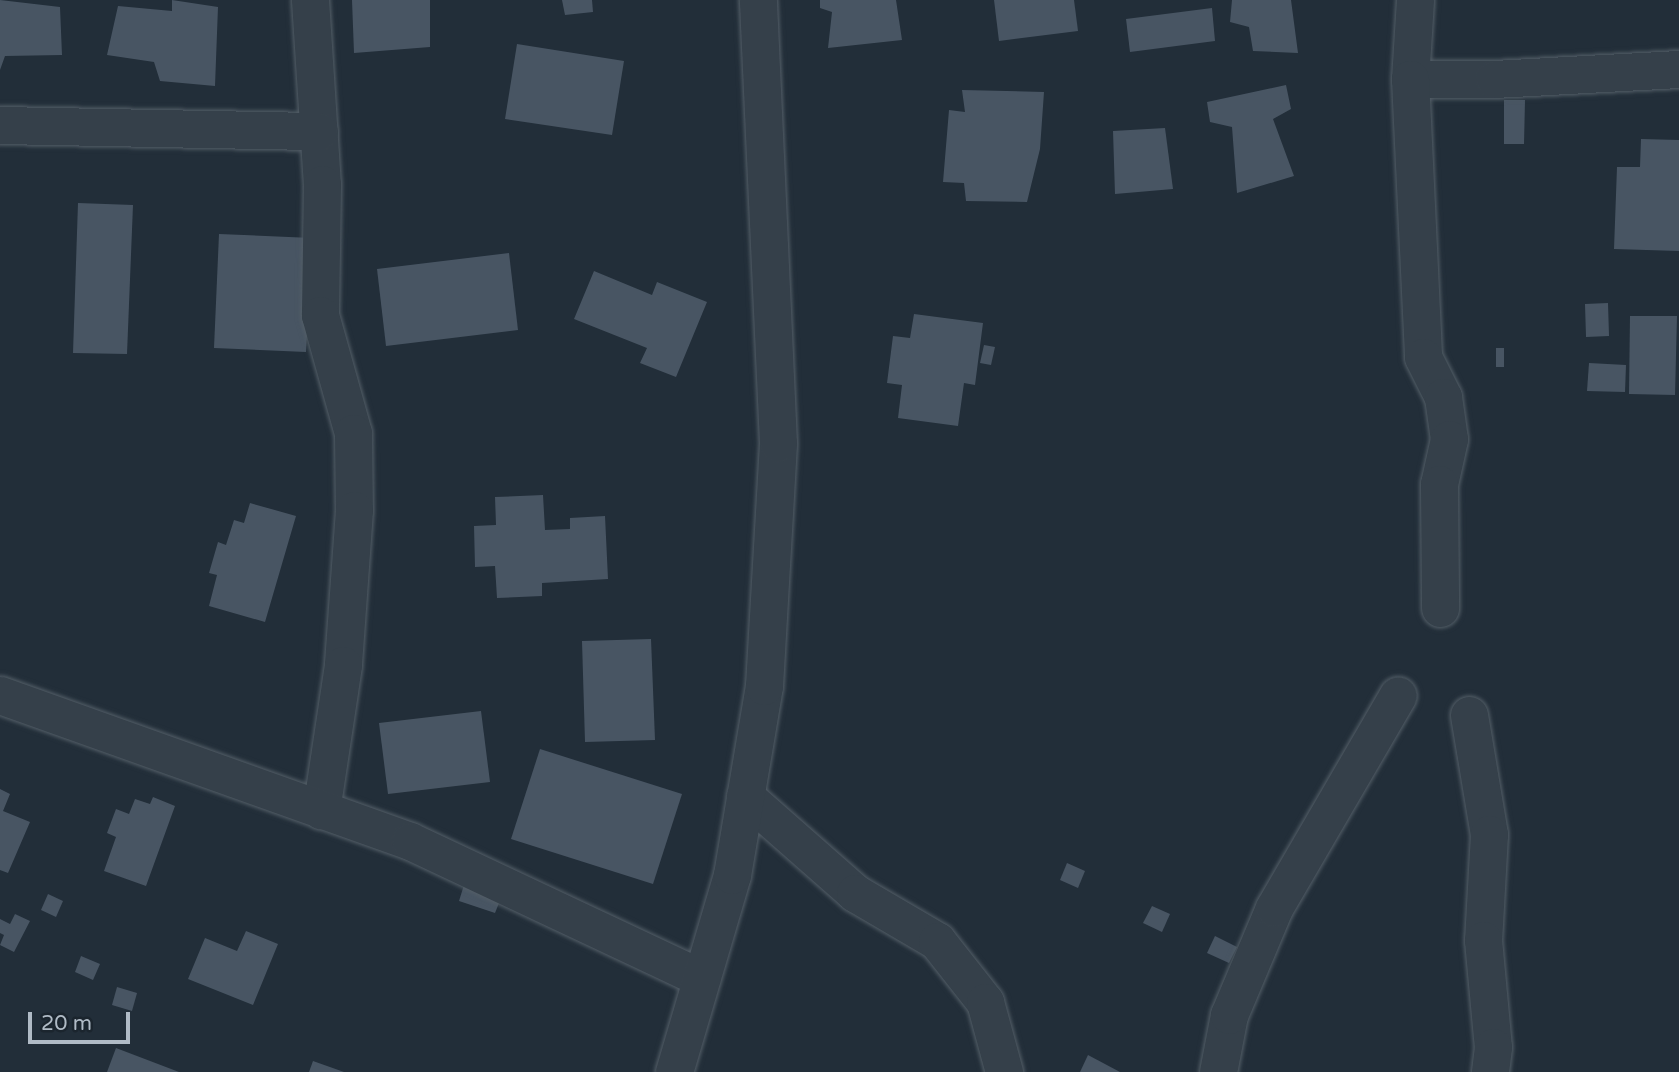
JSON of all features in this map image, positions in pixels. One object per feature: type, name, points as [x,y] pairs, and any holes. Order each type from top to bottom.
[{"type":"street","points":[[310,0],[322,184],[320,315],[353,433],[354,510],[343,665],[321,810]]},
{"type":"street","points":[[674,1072],[732,875],[764,686],[778,443],[758,0]]},
{"type":"street","points":[[1415,0],[1410,79],[1423,357],[1443,397],[1449,439],[1439,484],[1440,608]]},
{"type":"street","points":[[1410,79],[1494,79],[1679,69]]},
{"type":"street","points":[[0,125],[319,131]]},
{"type":"street","points":[[0,695],[410,841],[701,978]]},
{"type":"street","points":[[1218,1072],[1229,1015],[1274,908],[1398,695]]},
{"type":"street","points":[[1469,715],[1489,834],[1483,940],[1493,1047],[1490,1072]]},
{"type":"street","points":[[745,796],[855,893],[937,941],[985,1002],[1004,1072]]},
{"type":"building","points":[[0,0],[60,7],[62,55],[5,56],[0,70]]},
{"type":"building","points":[[172,0],[218,7],[215,86],[160,81],[154,62],[107,55],[118,6],[172,11]]},
{"type":"building","points":[[352,0],[430,0],[430,47],[354,53]]},
{"type":"building","points":[[562,0],[592,0],[593,12],[565,15]]},
{"type":"building","points":[[820,0],[896,0],[902,40],[828,48],[832,12],[820,8]]},
{"type":"building","points":[[994,0],[1074,0],[1078,31],[999,41]]},
{"type":"building","points":[[1232,0],[1291,0],[1298,53],[1253,51],[1249,27],[1230,22]]},
{"type":"building","points":[[1212,8],[1215,41],[1130,52],[1126,19]]},
{"type":"building","points":[[517,44],[624,61],[612,135],[505,119]]},
{"type":"building","points":[[1286,85],[1291,109],[1273,119],[1294,176],[1237,193],[1232,127],[1210,122],[1207,102]]},
{"type":"building","points":[[962,90],[1044,92],[1040,149],[1027,202],[966,201],[964,183],[943,182],[949,110],[965,112]]},
{"type":"building","points":[[1504,100],[1525,100],[1524,144],[1504,144]]},
{"type":"building","points":[[1165,128],[1173,189],[1115,194],[1113,131]]},
{"type":"building","points":[[1641,139],[1679,140],[1679,251],[1614,249],[1617,167],[1640,167]]},
{"type":"building","points":[[78,203],[133,205],[127,354],[73,353]]},
{"type":"building","points":[[219,234],[312,238],[306,352],[214,348]]},
{"type":"building","points":[[509,253],[518,330],[386,346],[377,269]]},
{"type":"building","points":[[594,271],[652,295],[657,282],[707,302],[676,377],[640,363],[647,348],[574,319]]},
{"type":"building","points":[[1608,303],[1609,336],[1586,337],[1585,304]]},
{"type":"building","points":[[914,314],[983,323],[975,385],[964,383],[958,426],[898,418],[902,385],[887,383],[893,336],[910,338]]},
{"type":"building","points":[[1630,316],[1677,316],[1675,395],[1629,394]]},
{"type":"building","points":[[984,345],[995,347],[991,365],[980,363]]},
{"type":"building","points":[[1496,348],[1504,348],[1504,367],[1496,367]]},
{"type":"building","points":[[1589,363],[1626,365],[1625,392],[1587,391]]},
{"type":"building","points":[[543,495],[545,530],[570,529],[570,518],[605,516],[608,579],[542,583],[542,596],[497,598],[495,566],[475,567],[474,526],[496,525],[495,497]]},
{"type":"building","points":[[250,503],[296,516],[265,622],[209,606],[217,575],[209,573],[218,542],[226,545],[234,520],[244,523]]},
{"type":"building","points":[[651,639],[655,740],[585,742],[582,641]]},
{"type":"building","points":[[481,711],[490,782],[388,794],[379,723]]},
{"type":"building","points":[[540,749],[682,794],[653,884],[511,839]]},
{"type":"building","points":[[0,789],[10,794],[3,811],[30,822],[8,873],[0,870]]},
{"type":"building","points":[[153,797],[175,806],[146,886],[104,871],[116,837],[107,833],[116,809],[129,814],[135,799],[150,804]]},
{"type":"building","points":[[1067,863],[1085,871],[1078,888],[1060,880]]},
{"type":"building","points":[[464,885],[501,898],[495,913],[459,901]]},
{"type":"building","points":[[48,894],[63,901],[56,917],[41,910]]},
{"type":"building","points":[[1152,906],[1170,914],[1162,932],[1143,923]]},
{"type":"building","points":[[15,914],[30,921],[14,952],[0,945],[4,935],[0,933],[0,919],[10,924]]},
{"type":"building","points":[[246,931],[278,944],[253,1005],[188,979],[205,938],[237,951]]},
{"type":"building","points":[[1215,936],[1237,947],[1229,963],[1207,953]]},
{"type":"building","points":[[81,956],[100,964],[93,980],[75,972]]},
{"type":"building","points":[[117,987],[137,993],[132,1011],[112,1005]]},
{"type":"building","points":[[116,1048],[179,1072],[107,1072]]},
{"type":"building","points":[[1088,1055],[1120,1072],[1080,1072]]},
{"type":"building","points":[[313,1061],[344,1072],[309,1072]]}]
